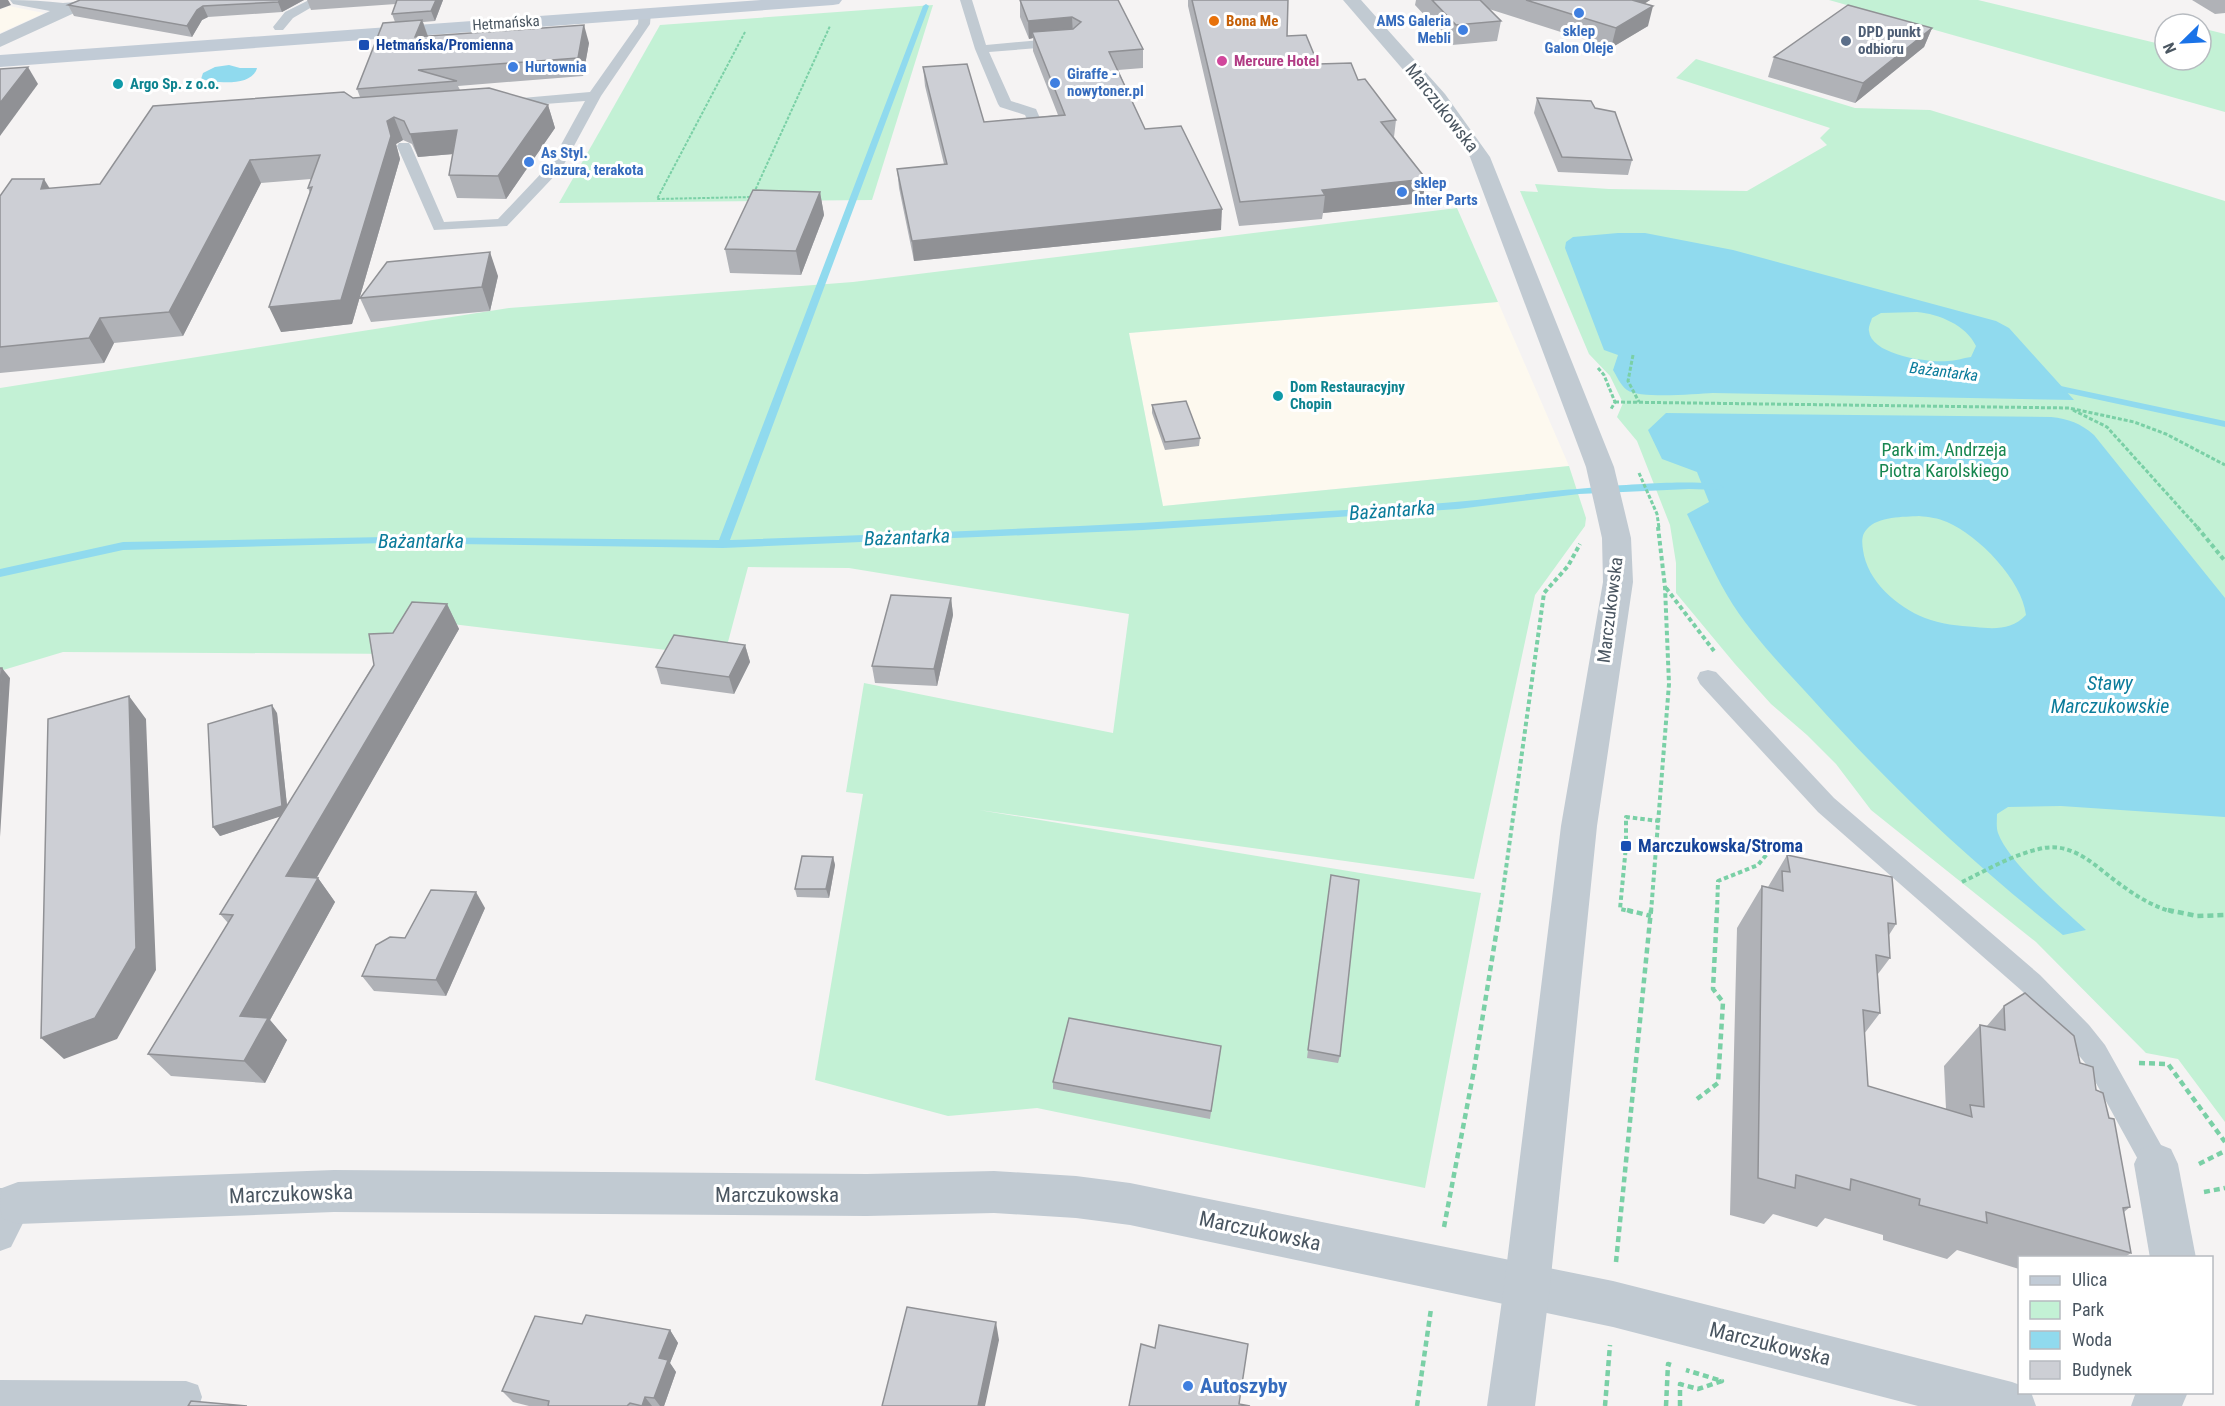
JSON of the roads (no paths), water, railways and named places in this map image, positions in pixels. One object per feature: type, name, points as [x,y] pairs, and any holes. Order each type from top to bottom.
[{"type":"main road","name":"Hetmańska","points":[[0,61],[111,45],[279,27],[396,22],[705,0]]},
{"type":"main road","name":"Hetmańska","points":[[0,46],[111,45],[833,0]]},
{"type":"street","points":[[19,0],[69,9]]},
{"type":"street","points":[[0,41],[88,0]]},
{"type":"street","name":"Marczukowska","points":[[1352,0],[1438,98],[1479,157],[1600,467],[1612,509],[1618,555],[1617,582],[1579,826],[1527,1286],[1511,1406]]},
{"type":"street","points":[[2156,1164],[2173,1256]]},
{"type":"street","name":"Marczukowska","points":[[6,1214],[333,1191],[856,1195],[994,1192],[1076,1197],[1130,1204],[1613,1304],[2012,1406]]},
{"type":"lane","points":[[279,27],[290,15],[318,0]]},
{"type":"lane","points":[[966,0],[981,49],[1005,104],[1031,112],[1036,124]]},
{"type":"lane","points":[[404,146],[439,227],[502,223],[557,165],[594,96],[644,24],[645,13]]},
{"type":"lane","points":[[981,49],[1073,41]]},
{"type":"lane","points":[[488,104],[594,96]]},
{"type":"lane","points":[[1708,678],[1826,805],[2031,983],[2079,1034],[2095,1054],[2156,1164]]},
{"type":"lane","points":[[0,1396],[186,1397],[182,1406]]},
{"type":"water","points":[[229,65],[240,68],[257,68],[254,74],[241,81],[215,82],[201,79],[203,73],[215,67]]},
{"type":"water","points":[[1645,233],[1733,250],[1996,321],[2009,328],[2074,400],[1634,393],[1622,386],[1613,370],[1618,355],[1604,350],[1565,248],[1566,242],[1573,237]],"holes":[[[1881,313],[1925,313],[1943,318],[1966,332],[1976,346],[1971,357],[1953,361],[1915,359],[1890,352],[1872,339],[1869,331],[1872,318]]]},
{"type":"water","name":"Stawy Marczukowskie","points":[[1666,413],[2051,417],[2069,420],[2084,427],[2094,435],[2225,598],[2225,817],[2061,806],[2008,807],[1997,814],[1998,833],[2013,858],[2086,930],[2063,935],[1996,880],[1903,794],[1757,637],[1727,595],[1687,514],[1709,502],[1697,472],[1662,459],[1648,430]],"holes":[[[1919,516],[1947,522],[1985,548],[2008,574],[2023,602],[2026,615],[2021,620],[2002,627],[1950,624],[1914,613],[1885,592],[1870,572],[1866,561],[1862,545],[1864,534],[1872,525],[1884,519]]]},
{"type":"waterway","points":[[723,544],[926,6]]},
{"type":"waterway","name":"Bażantarka","points":[[2056,388],[2225,424]]},
{"type":"waterway","name":"Bażantarka","points":[[723,544],[1143,527],[1458,506],[1579,491],[1689,486],[1719,487]]},
{"type":"waterway","name":"Bażantarka","points":[[0,573],[123,546],[386,540],[723,544]]},
{"type":"place","name":"sklep Galon Oleje","points":[[1579,13]]},
{"type":"place","name":"Bona Me","points":[[1214,21]]},
{"type":"place","name":"AMS Galeria Mebli","points":[[1463,30]]},
{"type":"place","name":"DPD punkt odbioru","points":[[1846,41]]},
{"type":"place","name":"Hetmańska/Promienna","points":[[364,45]]},
{"type":"place","name":"Mercure Hotel","points":[[1222,61]]},
{"type":"place","name":"Hurtownia","points":[[513,67]]},
{"type":"place","name":"Giraffe - nowytoner.pl","points":[[1055,83]]},
{"type":"place","name":"Argo Sp. z o.o.","points":[[118,84]]},
{"type":"place","name":"As Styl. Glazura, terakota","points":[[529,162]]},
{"type":"place","name":"sklep Inter Parts","points":[[1402,192]]},
{"type":"place","name":"Dom Restauracyjny Chopin","points":[[1278,396]]},
{"type":"place","name":"Marczukowska/Stroma","points":[[1626,846]]},
{"type":"place","name":"Autoszyby","points":[[1188,1386]]},
{"type":"park label","name":"Park im. Andrzeja Piotra Karolskiego","points":[[1944,460]]}]
